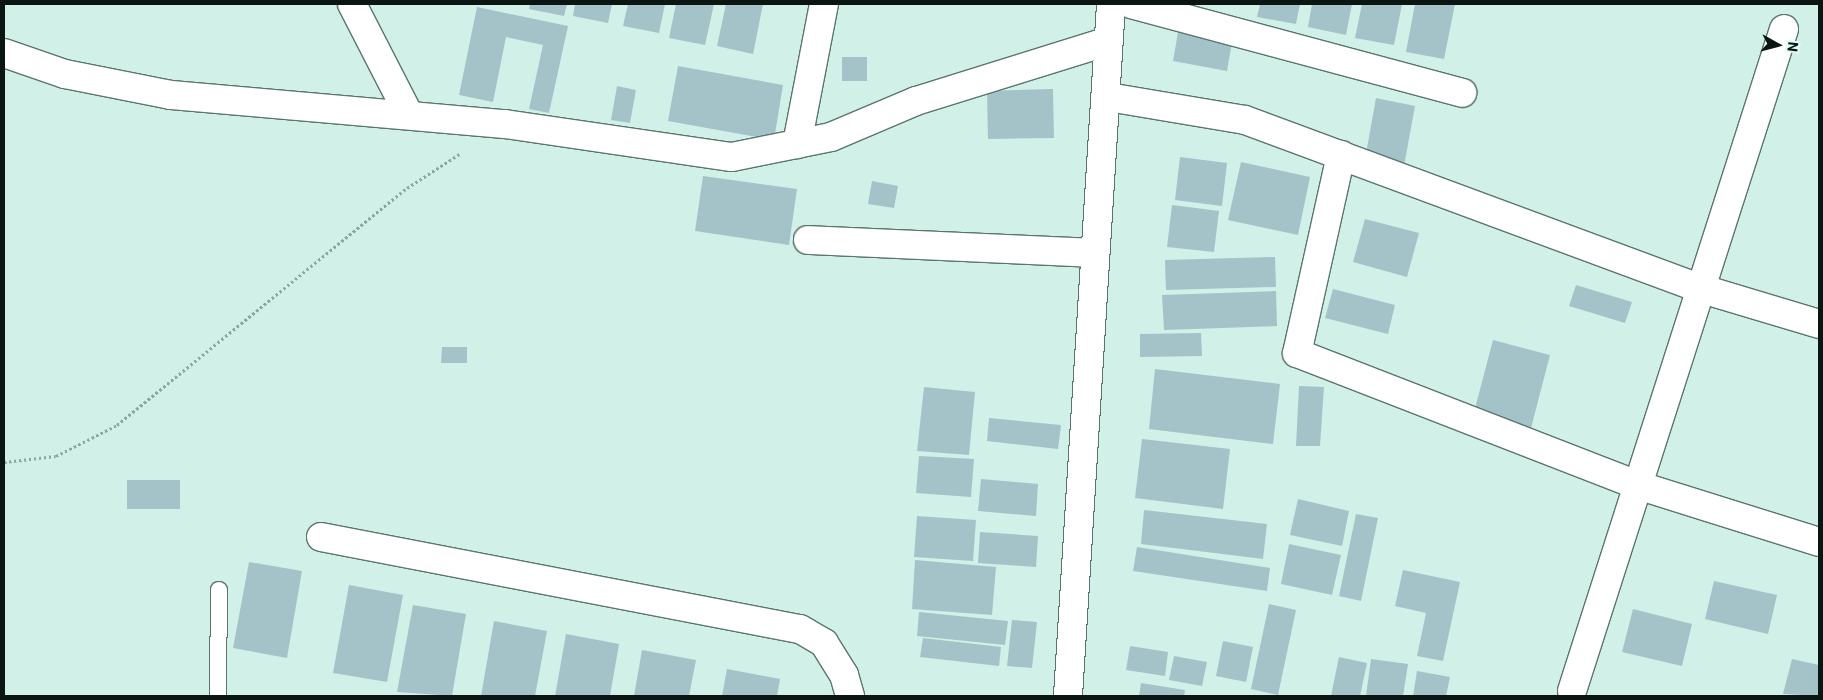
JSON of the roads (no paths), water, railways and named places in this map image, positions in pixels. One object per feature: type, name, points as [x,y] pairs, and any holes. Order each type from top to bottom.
[{"type":"street","points":[[352,4],[408,113]]},
{"type":"street","points":[[797,144],[824,4]]},
{"type":"street","points":[[1068,696],[1093,253],[1108,97],[1106,42],[1111,4]]},
{"type":"street","points":[[1131,4],[1462,93]]},
{"type":"street","points":[[1572,691],[1634,484],[1784,29]]},
{"type":"street","points":[[4,53],[65,74],[171,95],[408,113],[732,157],[831,137],[916,101],[1106,42]]},
{"type":"street","points":[[1108,97],[1245,120],[1699,288],[1819,324]]},
{"type":"street","points":[[1341,155],[1296,353],[1634,484],[1819,542]]},
{"type":"street","points":[[808,240],[1093,253]]},
{"type":"street","points":[[321,537],[800,629],[824,643],[844,675],[850,696]]},
{"type":"lane","points":[[218,696],[219,590]]}]
